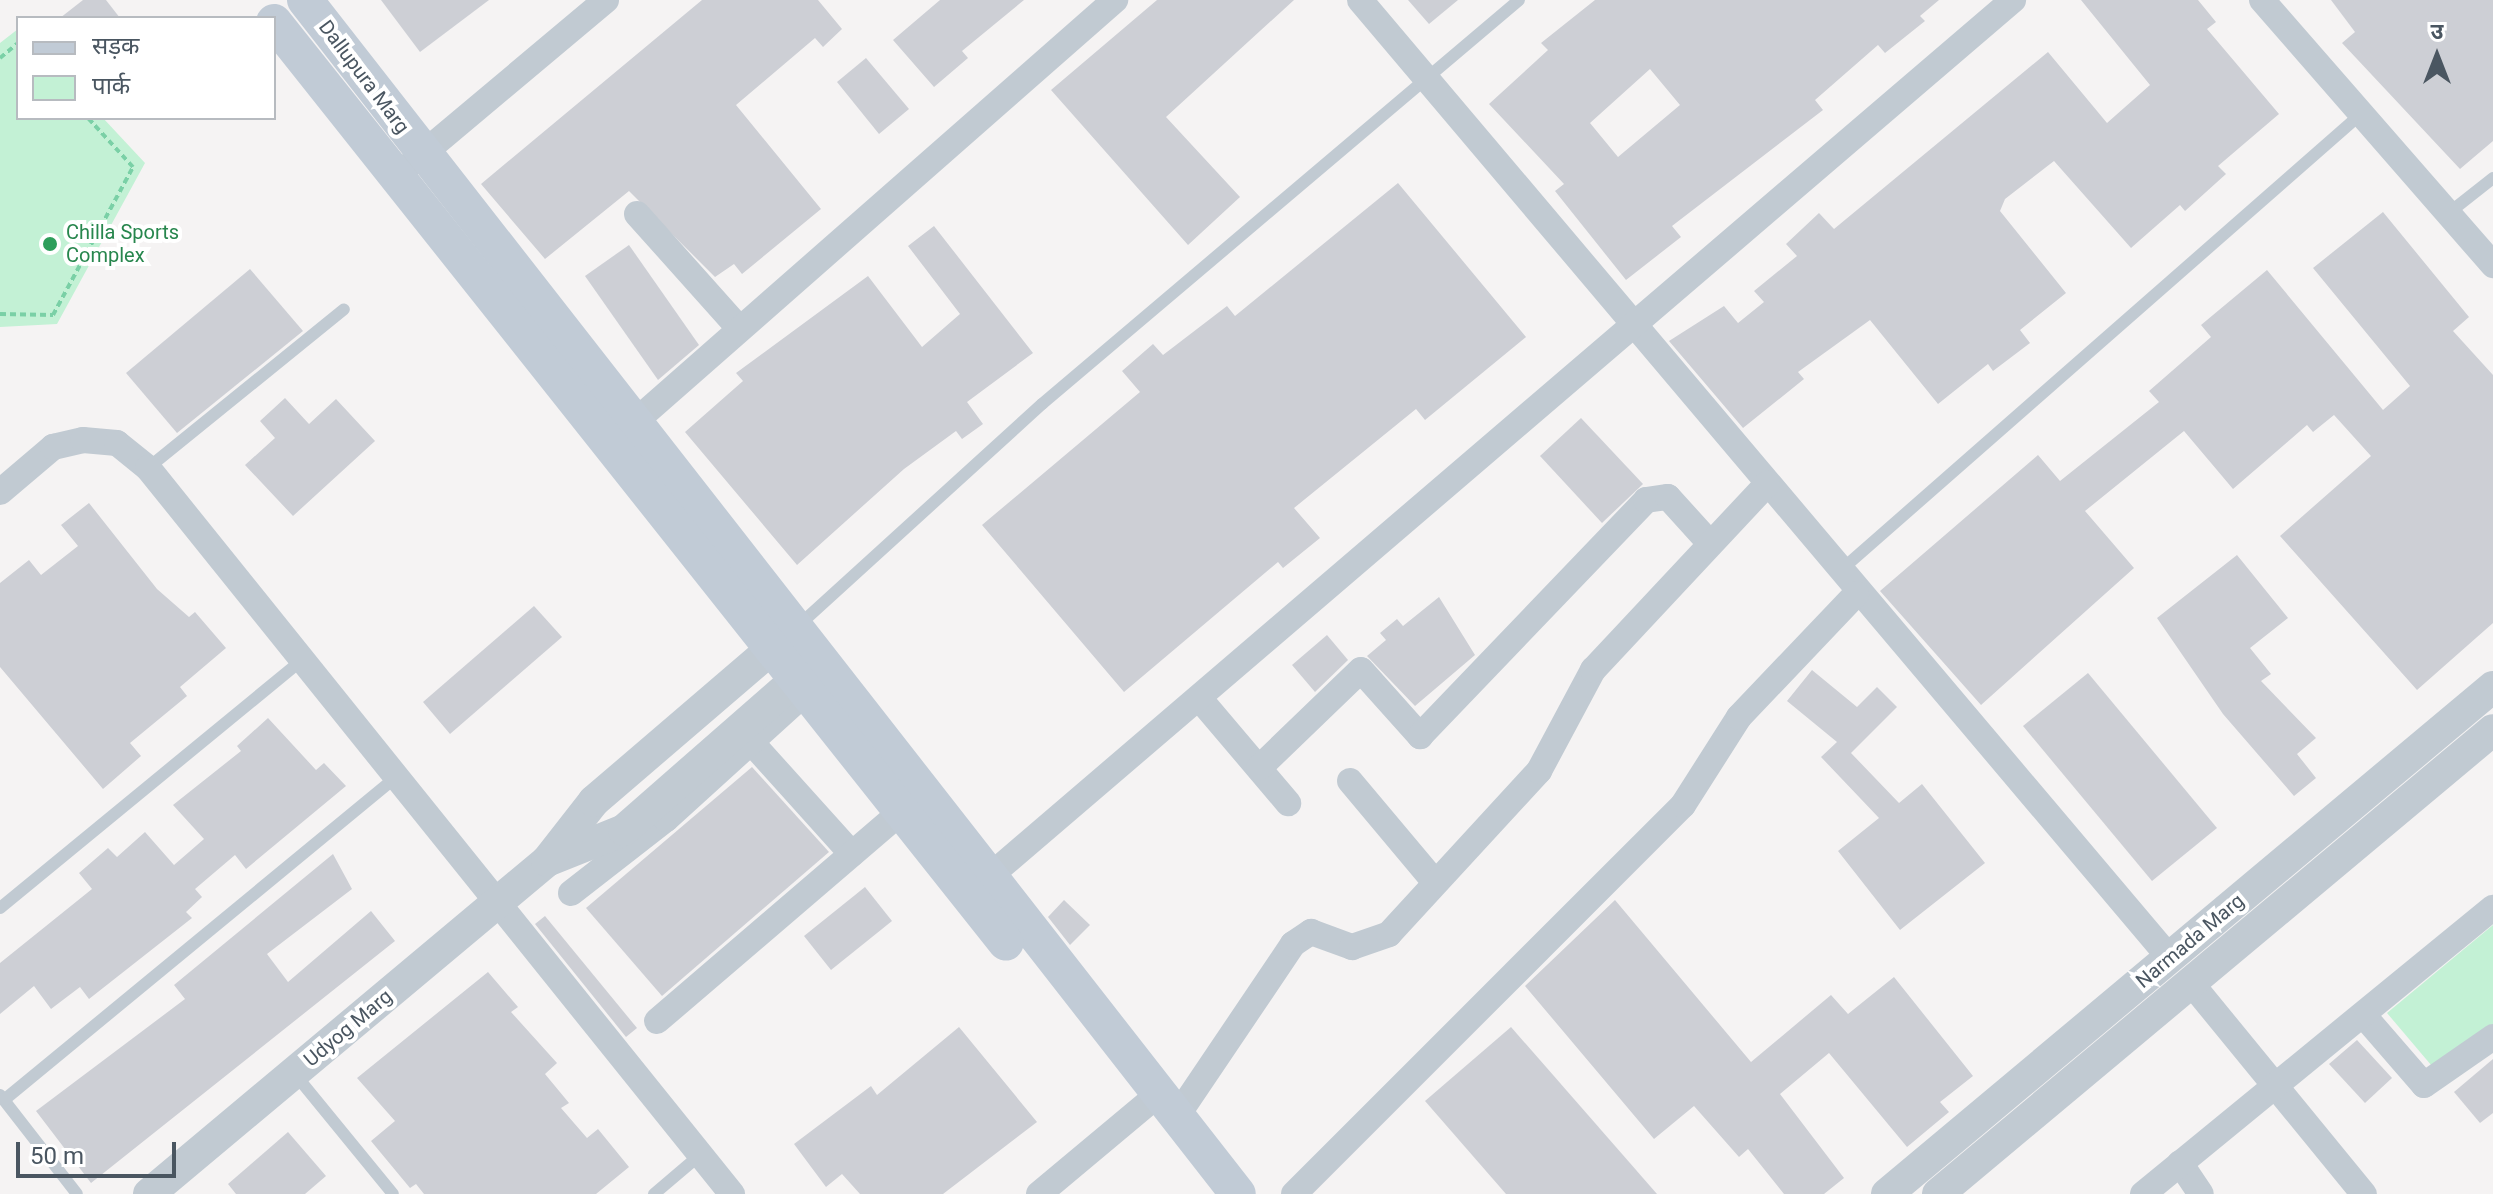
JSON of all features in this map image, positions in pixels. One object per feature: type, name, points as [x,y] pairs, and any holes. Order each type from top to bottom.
[{"type":"main road","name":"Dallupura Marg","points":[[305,0],[423,154],[623,432]]},
{"type":"main road","name":"Dallupura Marg","points":[[276,25],[394,178],[623,432]]},
{"type":"main road","points":[[623,432],[782,639],[902,811],[978,887]]},
{"type":"main road","points":[[807,677],[1157,1109],[1238,1194]]},
{"type":"main road","points":[[1157,1109],[1208,1194]]},
{"type":"street","points":[[394,178],[606,0]]},
{"type":"street","points":[[623,432],[1115,0]]},
{"type":"street","points":[[1360,0],[1856,594],[2170,958]]},
{"type":"street","points":[[978,887],[2013,0]]},
{"type":"street","points":[[2262,0],[2450,212],[2493,265]]},
{"type":"street","points":[[637,214],[740,329]]},
{"type":"street","points":[[0,492],[53,447],[83,440],[117,443],[148,468],[495,905],[732,1194]]},
{"type":"street","points":[[1039,1194],[1157,1109],[1299,938],[1311,932],[1352,947],[1377,942],[1539,771],[1593,670],[1707,540],[1767,484]]},
{"type":"street","points":[[1259,768],[1361,670],[1420,736],[1646,500],[1668,497],[1707,540]]},
{"type":"street","points":[[1294,1194],[1683,805],[1739,717],[1856,594]]},
{"type":"street","name":"Udyog Marg","points":[[149,1194],[547,861],[594,801],[782,639]]},
{"type":"street","points":[[571,893],[752,743],[807,677]]},
{"type":"street","name":"Udyog Marg","points":[[547,861],[624,830],[807,677]]},
{"type":"street","name":"Narmada Marg","points":[[1887,1194],[2493,687]]},
{"type":"street","points":[[1199,698],[1288,803]]},
{"type":"street","name":"Narmada Marg","points":[[1938,1194],[2493,730]]},
{"type":"street","points":[[752,743],[852,854]]},
{"type":"street","points":[[1350,781],[1434,881]]},
{"type":"street","points":[[657,1021],[902,811]]},
{"type":"street","points":[[2143,1194],[2279,1090],[2493,908]]},
{"type":"street","points":[[2191,983],[2364,1194]]},
{"type":"street","points":[[2365,1017],[2424,1085],[2493,1037]]},
{"type":"street","points":[[2180,1163],[2201,1194]]},
{"type":"lane","points":[[782,639],[1042,404],[1519,0]]},
{"type":"lane","points":[[1839,571],[2361,114]]},
{"type":"lane","points":[[2450,212],[2493,178]]},
{"type":"lane","points":[[148,468],[344,309]]},
{"type":"lane","points":[[0,908],[301,661]]},
{"type":"lane","points":[[77,1194],[2,1097],[395,778]]},
{"type":"lane","points":[[294,1073],[393,1194]]},
{"type":"lane","points":[[654,1194],[700,1155]]},
{"type":"path","points":[[0,58],[16,45]]},
{"type":"path","points":[[0,314],[53,315],[133,167],[90,120]]},
{"type":"green space","name":"Chilla Sports Complex","points":[[16,31],[16,120],[105,120],[145,163],[57,324],[0,327],[0,43]]},
{"type":"green space","points":[[2493,925],[2493,1026],[2437,1072],[2387,1013]]},
{"type":"building","points":[[83,0],[106,0],[118,16],[63,16]]},
{"type":"building","points":[[381,0],[489,0],[420,52]]},
{"type":"building","points":[[702,0],[818,0],[842,29],[823,47],[815,38],[736,105],[821,209],[742,274],[734,264],[715,277],[629,191],[545,259],[481,184]]},
{"type":"building","points":[[940,0],[1024,0],[962,51],[968,58],[934,87],[893,40]]},
{"type":"building","points":[[1157,0],[1294,0],[1166,117],[1240,197],[1188,245],[1051,90]]},
{"type":"building","points":[[1408,0],[1458,0],[1429,24]]},
{"type":"building","points":[[1595,0],[1939,0],[1920,16],[1925,21],[1885,53],[1878,45],[1815,100],[1823,110],[1672,226],[1681,237],[1626,280],[1555,191],[1564,184],[1489,104],[1548,50],[1541,43]],"holes":[[[1650,69],[1680,105],[1618,157],[1590,123]]]},
{"type":"building","points":[[2081,0],[2198,0],[2216,22],[2207,29],[2279,114],[2218,166],[2226,174],[2185,211],[2180,205],[2131,248],[2054,161],[2005,199],[2000,211],[2066,293],[2020,330],[2030,343],[1993,371],[1988,364],[1938,404],[1870,320],[1798,372],[1804,379],[1743,428],[1669,341],[1724,306],[1738,323],[1764,302],[1754,291],[1797,256],[1786,244],[1819,213],[1834,229],[2048,52],[2107,123],[2150,85]]},
{"type":"building","points":[[2331,0],[2493,0],[2493,141],[2460,169],[2342,43],[2355,32]]},
{"type":"building","points":[[866,58],[909,109],[879,134],[837,82]]},
{"type":"building","points":[[1398,183],[1526,337],[1425,420],[1416,409],[1294,508],[1320,538],[1283,568],[1278,562],[1124,692],[982,525],[1140,392],[1122,371],[1153,344],[1163,355],[1227,306],[1235,316]]},
{"type":"building","points":[[2383,212],[2469,317],[2453,331],[2493,375],[2493,623],[2417,690],[2280,536],[2371,456],[2334,415],[2313,432],[2307,425],[2233,489],[2184,431],[2085,511],[2134,568],[1981,705],[1880,591],[2038,455],[2060,481],[2159,402],[2149,391],[2211,337],[2201,325],[2267,270],[2383,410],[2410,386],[2313,268]]},
{"type":"building","points":[[934,226],[1033,353],[967,402],[983,424],[962,439],[956,431],[904,469],[797,565],[685,432],[743,381],[736,373],[868,276],[922,347],[960,314],[908,246]]},
{"type":"building","points":[[629,245],[699,345],[658,380],[585,276]]},
{"type":"building","points":[[250,269],[303,331],[177,433],[126,373]]},
{"type":"building","points":[[285,398],[309,424],[336,399],[375,441],[293,516],[245,465],[275,438],[260,421]]},
{"type":"building","points":[[1581,418],[1643,484],[1602,523],[1540,456]]},
{"type":"building","points":[[89,503],[157,589],[189,617],[195,612],[226,648],[180,687],[187,696],[130,743],[141,756],[103,789],[0,667],[0,583],[29,560],[41,575],[78,546],[61,525]]},
{"type":"building","points":[[2237,555],[2288,618],[2250,648],[2271,674],[2261,681],[2316,738],[2297,754],[2316,778],[2294,796],[2223,714],[2157,618]]},
{"type":"building","points":[[1439,597],[1475,655],[1415,706],[1367,656],[1386,640],[1380,633],[1397,619],[1403,626]]},
{"type":"building","points":[[534,606],[562,637],[450,734],[423,702]]},
{"type":"building","points":[[1327,635],[1348,660],[1315,692],[1292,665]]},
{"type":"building","points":[[1812,670],[1857,707],[1877,687],[1897,707],[1851,753],[1899,803],[1922,784],[1985,863],[1900,930],[1838,851],[1879,818],[1821,757],[1837,742],[1787,701]]},
{"type":"building","points":[[2088,673],[2217,828],[2152,881],[2023,726]]},
{"type":"building","points":[[268,718],[316,770],[324,763],[346,786],[246,869],[235,855],[195,889],[202,897],[186,912],[192,918],[89,999],[80,987],[51,1009],[34,986],[0,1014],[0,963],[92,889],[79,873],[108,848],[117,857],[145,832],[174,865],[204,839],[173,805],[241,751],[237,746]]},
{"type":"building","points":[[752,767],[829,852],[662,996],[586,908]]},
{"type":"building","points":[[333,854],[352,889],[267,954],[288,982],[371,911],[395,941],[91,1183],[36,1111],[185,999],[174,985]]},
{"type":"building","points":[[865,887],[892,921],[831,970],[804,936]]},
{"type":"building","points":[[1064,900],[1090,925],[1070,945],[1048,917]]},
{"type":"building","points":[[1615,900],[1751,1062],[1831,995],[1848,1014],[1894,977],[1973,1076],[1940,1102],[1949,1112],[1907,1147],[1829,1053],[1780,1094],[1844,1178],[1824,1194],[1784,1194],[1748,1149],[1739,1157],[1694,1106],[1654,1139],[1525,986]]},
{"type":"building","points":[[545,916],[637,1028],[626,1037],[535,924]]},
{"type":"building","points":[[488,972],[518,1007],[511,1012],[557,1063],[545,1074],[569,1103],[561,1108],[587,1138],[598,1129],[629,1167],[596,1194],[424,1194],[416,1184],[410,1188],[371,1141],[395,1121],[357,1078]]},
{"type":"building","points":[[959,1027],[1037,1122],[943,1194],[860,1194],[842,1174],[826,1187],[794,1144],[871,1086],[877,1095]]},
{"type":"building","points":[[1511,1027],[1657,1194],[1506,1194],[1425,1101]]},
{"type":"building","points":[[2357,1040],[2392,1078],[2365,1103],[2329,1064]]},
{"type":"building","points":[[2493,1059],[2493,1113],[2480,1123],[2454,1092]]},
{"type":"building","points":[[288,1132],[326,1176],[305,1194],[236,1194],[228,1184]]},
{"type":"place","name":"Chilla Sports Complex","points":[[50,244]]}]
